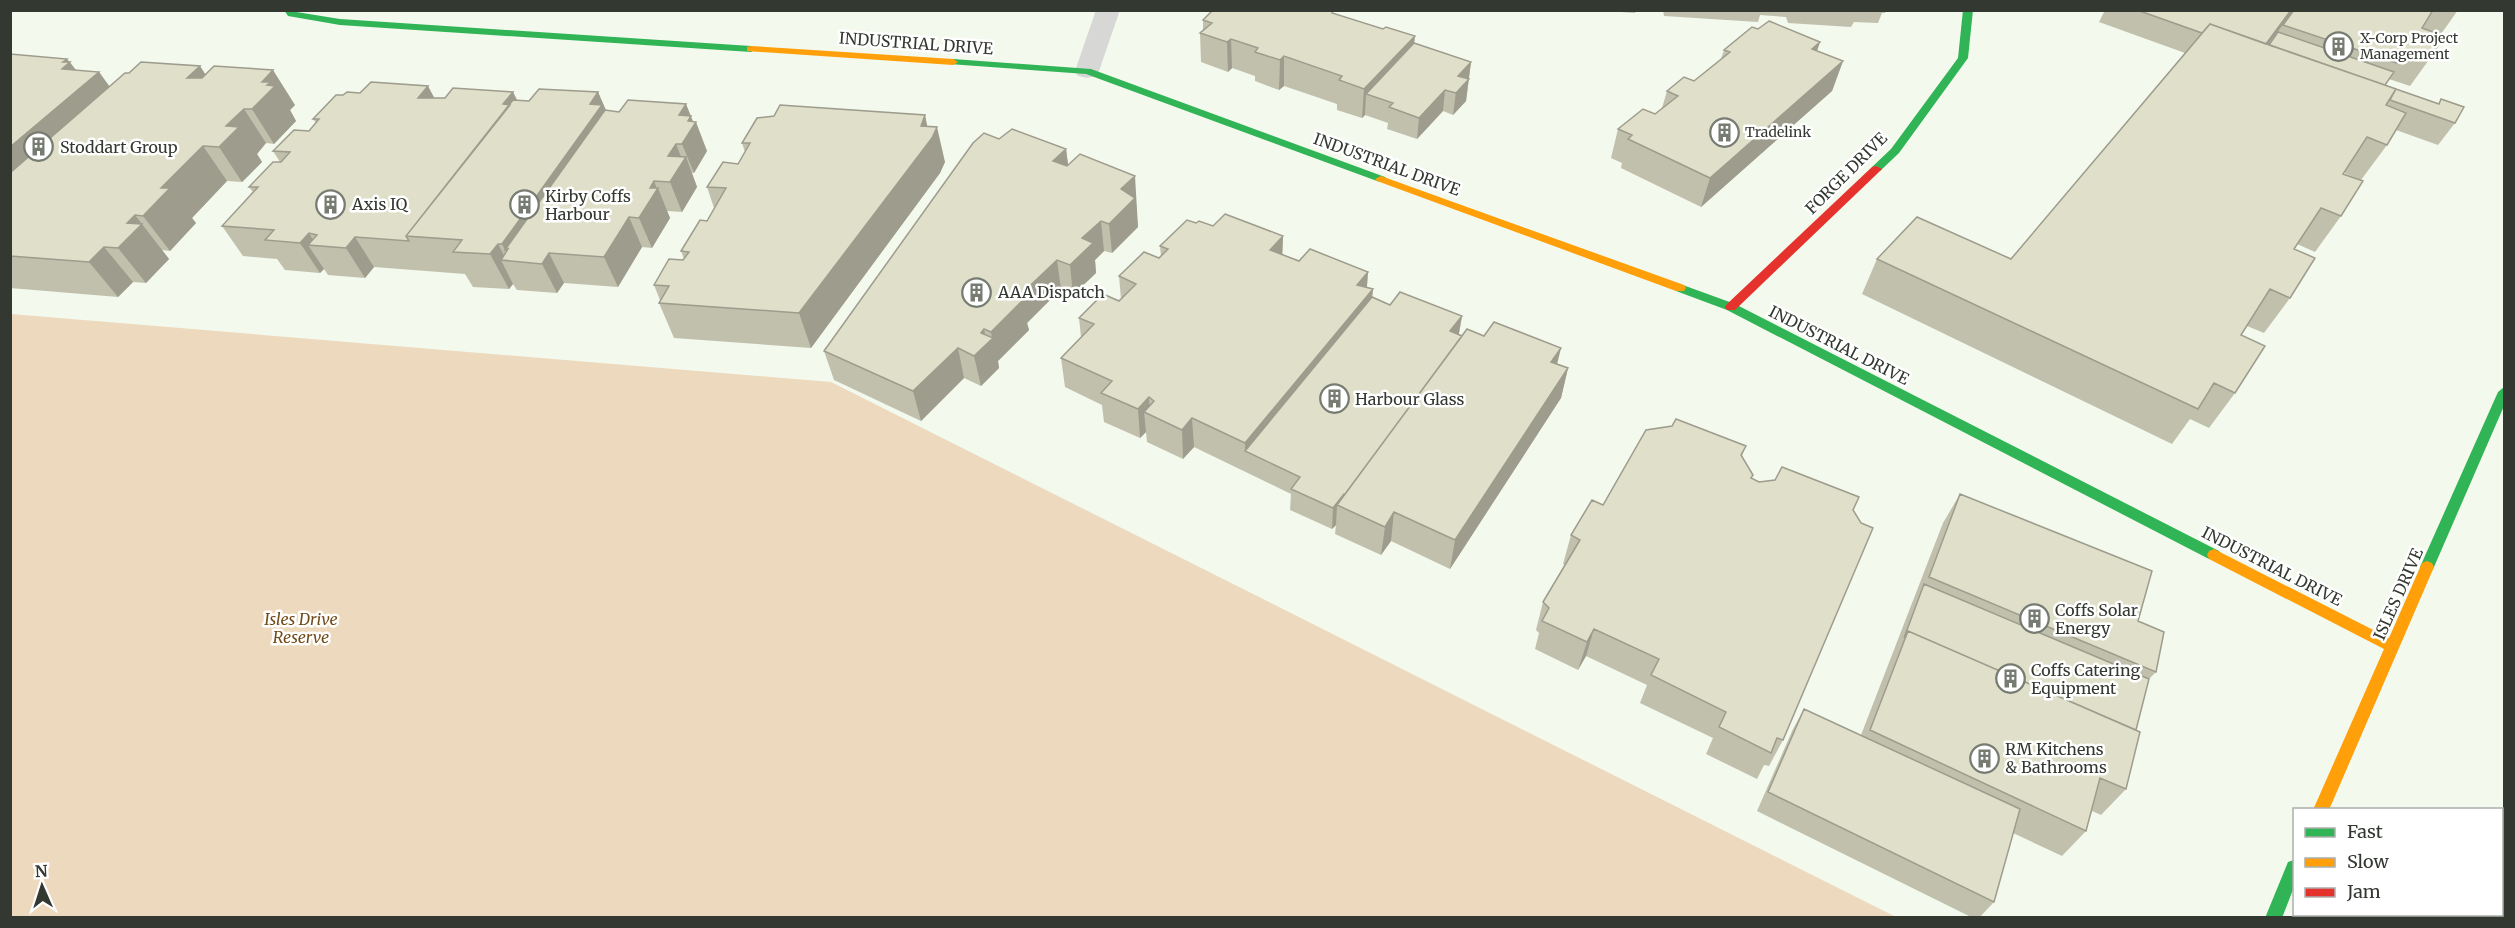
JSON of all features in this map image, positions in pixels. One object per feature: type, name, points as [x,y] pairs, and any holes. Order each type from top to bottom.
[{"type":"street","name":"INDUSTRIAL DRIVE","points":[[288,10],[291,14],[340,22],[1087,71],[1731,307],[2393,647]]},
{"type":"street","points":[[1087,71],[1108,10]]},
{"type":"street","name":"FORGE DRIVE","points":[[1731,307],[1895,151],[1963,58],[1968,10]]},
{"type":"street","name":"ISLES DRIVE","points":[[2321,808],[2505,392]]},
{"type":"street","points":[[2273,918],[2293,873]]},
{"type":"green space","name":"Isles Drive Reserve","points":[[11,314],[831,382],[1896,917],[11,917]]},
{"type":"building","points":[[1213,10],[1335,10],[1332,13],[1415,36],[1364,89],[1339,80],[1342,76],[1284,56],[1280,60],[1255,52],[1258,48],[1231,39],[1227,42],[1200,33],[1212,23],[1203,20]]},
{"type":"building","points":[[2137,10],[2291,10],[2266,44],[2210,24],[2202,33]]},
{"type":"building","points":[[2294,10],[2433,10],[2422,28],[2444,36],[2431,57],[2409,50],[2400,64],[2283,25]]},
{"type":"building","name":"Tradelink","points":[[1769,21],[1820,42],[1812,49],[1843,61],[1710,178],[1628,139],[1632,135],[1618,129],[1643,109],[1655,114],[1678,96],[1667,91],[1684,77],[1694,81],[1730,52],[1724,50],[1752,27],[1758,29]]},
{"type":"building","points":[[2210,24],[2396,89],[2386,105],[2406,113],[2387,145],[2367,137],[2343,174],[2363,181],[2341,216],[2321,208],[2294,249],[2315,258],[2290,298],[2270,289],[2241,335],[2265,346],[2235,393],[2214,383],[2198,409],[1877,259],[1917,217],[2011,259]]},
{"type":"building","points":[[2278,32],[2394,72],[2385,85],[2269,45]]},
{"type":"building","points":[[1414,43],[1471,62],[1458,76],[1469,79],[1456,93],[1445,90],[1419,118],[1389,107],[1393,103],[1366,94]]},
{"type":"building","points":[[10,54],[67,59],[63,62],[70,62],[62,69],[99,72],[10,147]]},
{"type":"building","points":[[141,62],[200,66],[187,78],[202,78],[214,66],[273,70],[262,82],[271,82],[267,85],[275,86],[252,109],[244,109],[226,126],[239,127],[219,147],[203,146],[161,188],[170,188],[143,216],[135,215],[127,223],[142,224],[118,248],[104,247],[89,262],[10,256],[10,173],[125,73],[129,73]]},
{"type":"building","points":[[371,82],[428,86],[418,98],[445,98],[453,88],[513,92],[503,104],[510,105],[406,236],[409,241],[355,237],[346,248],[308,245],[317,235],[309,233],[300,243],[265,240],[274,230],[222,226],[258,187],[249,187],[273,162],[281,162],[290,152],[273,151],[294,130],[309,131],[319,119],[313,119],[336,95],[343,95],[347,92],[360,93]]},
{"type":"building","points":[[539,89],[598,92],[590,104],[602,105],[502,244],[498,244],[490,254],[453,252],[462,240],[406,236],[513,100],[529,101]]},
{"type":"building","points":[[2396,89],[2439,104],[2441,99],[2464,107],[2455,123],[2390,100]]},
{"type":"building","points":[[628,100],[686,104],[679,115],[691,116],[688,121],[696,122],[682,144],[676,144],[668,156],[686,157],[670,182],[654,181],[650,188],[658,188],[639,218],[629,217],[604,257],[549,253],[542,264],[501,260],[508,249],[505,250],[605,110],[619,112]]},
{"type":"building","points":[[780,105],[925,115],[921,126],[937,127],[932,138],[799,313],[659,303],[669,286],[654,285],[669,259],[683,260],[689,252],[681,251],[700,220],[707,221],[726,188],[707,187],[723,162],[738,164],[750,143],[742,143],[757,118],[774,116]]},
{"type":"building","name":"AAA Dispatch","points":[[1012,129],[1066,149],[1053,161],[1067,166],[1080,154],[1135,176],[1121,189],[1135,198],[1109,224],[1101,221],[1082,238],[1093,243],[1070,265],[1057,260],[1018,297],[1023,300],[991,332],[984,329],[981,333],[993,338],[974,356],[958,348],[913,391],[824,351],[973,143],[984,133],[999,139]]},
{"type":"building","points":[[1225,214],[1283,236],[1270,250],[1299,261],[1310,249],[1368,272],[1357,285],[1373,289],[1245,443],[1192,418],[1182,430],[1144,412],[1154,401],[1149,397],[1138,409],[1101,393],[1112,381],[1061,358],[1094,324],[1079,318],[1103,294],[1119,301],[1136,284],[1119,276],[1144,252],[1159,258],[1168,249],[1160,246],[1187,220],[1213,226]]},
{"type":"building","points":[[1400,292],[1462,316],[1450,331],[1462,336],[1333,508],[1291,489],[1300,477],[1245,451],[1372,297],[1390,305]]},
{"type":"building","points":[[1494,322],[1561,348],[1551,362],[1568,368],[1455,540],[1394,512],[1385,527],[1337,505],[1467,329],[1484,336]]},
{"type":"building","points":[[1676,419],[1746,446],[1741,455],[1753,475],[1751,478],[1759,482],[1775,480],[1782,467],[1859,497],[1853,510],[1861,523],[1873,528],[1783,740],[1777,738],[1771,753],[1719,727],[1726,712],[1651,675],[1659,659],[1594,629],[1587,642],[1542,621],[1549,608],[1543,602],[1580,540],[1571,535],[1592,500],[1603,505],[1646,430],[1672,426]]},
{"type":"building","points":[[1960,494],[2152,571],[2138,621],[2164,632],[2156,672],[1929,577]]},
{"type":"building","points":[[1924,584],[2149,679],[2136,730],[1908,631],[1904,638]]},
{"type":"building","name":"RM Kitchens & Bathrooms","points":[[1908,631],[2140,732],[2126,789],[2100,778],[2086,831],[1870,730]]},
{"type":"building","points":[[1804,709],[2020,809],[1994,902],[1768,792]]},
{"type":"traffic: fast","points":[[288,10],[291,14],[340,22],[751,49]]},
{"type":"traffic: fast","points":[[1876,169],[1895,151],[1963,58],[1968,10]]},
{"type":"traffic: fast","points":[[953,62],[1087,71],[1381,179]]},
{"type":"traffic: fast","points":[[1680,288],[1731,307],[2214,555]]},
{"type":"traffic: fast","points":[[2427,567],[2504,392]]},
{"type":"traffic: fast","points":[[2273,918],[2293,870]]},
{"type":"traffic: slow","points":[[751,49],[953,62]]},
{"type":"traffic: slow","points":[[1381,179],[1680,288]]},
{"type":"traffic: slow","points":[[2214,555],[2393,647]]},
{"type":"traffic: slow","points":[[2322,808],[2427,567]]},
{"type":"traffic: jam","points":[[1731,307],[1876,169]]},
{"type":"place","name":"X-Corp Project Management","points":[[2339,46]]},
{"type":"place","name":"Tradelink","points":[[1724,132]]},
{"type":"place","name":"Stoddart Group","points":[[39,147]]},
{"type":"place","name":"Axis IQ","points":[[331,204]]},
{"type":"place","name":"Kirby Coffs Harbour","points":[[524,205]]},
{"type":"place","name":"AAA Dispatch","points":[[977,292]]},
{"type":"place","name":"Harbour Glass","points":[[1334,399]]},
{"type":"place","name":"Coffs Solar Energy","points":[[2034,619]]},
{"type":"place","name":"Coffs Catering Equipment","points":[[2010,679]]},
{"type":"place","name":"RM Kitchens & Bathrooms","points":[[1984,758]]}]
